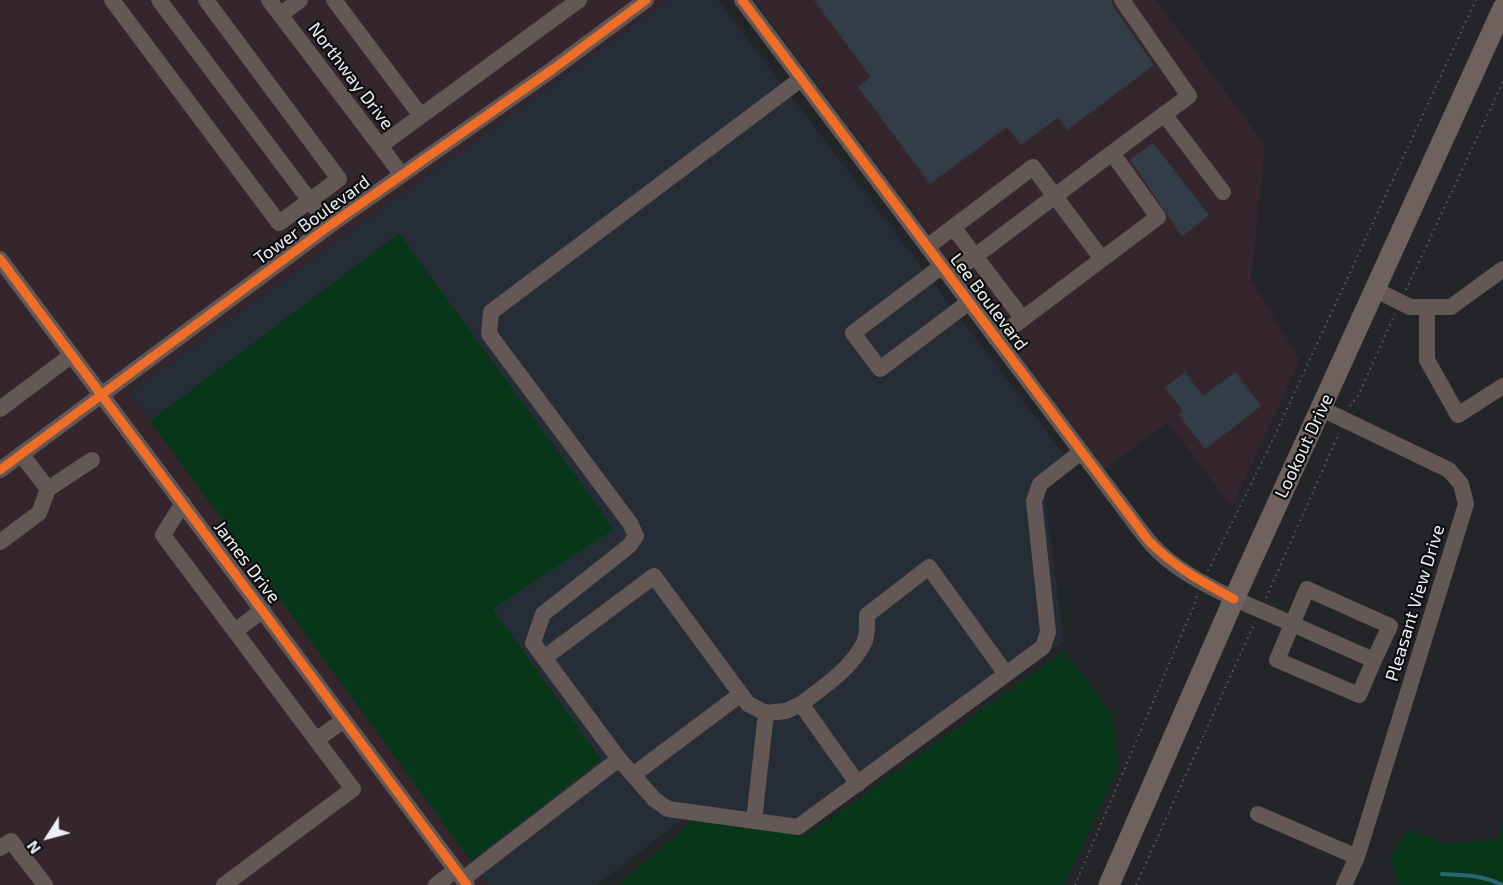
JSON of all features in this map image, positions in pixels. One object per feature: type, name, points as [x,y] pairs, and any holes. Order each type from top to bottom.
[{"type":"main road","name":"Lookout Drive","points":[[1109,885],[1234,599],[1503,8]]},
{"type":"street","points":[[112,0],[279,223],[339,179],[207,0]]},
{"type":"street","name":"Northway Drive","points":[[269,0],[402,175]]},
{"type":"street","points":[[280,15],[300,0]]},
{"type":"street","points":[[334,0],[421,116]]},
{"type":"street","points":[[380,146],[579,0]]},
{"type":"street","name":"Lee Boulevard","points":[[742,0],[1081,452],[1148,540],[1165,558],[1234,599],[1374,660]]},
{"type":"street","points":[[969,302],[880,369],[853,333],[945,271],[975,256],[1189,96],[1122,0]]},
{"type":"street","points":[[160,1],[329,226]]},
{"type":"street","name":"Tower Boulevard","points":[[0,470],[329,226],[553,69],[634,3]]},
{"type":"street","points":[[801,79],[491,312],[489,334],[630,523],[636,536],[629,546],[543,614],[533,643],[619,759],[654,800],[668,809],[798,827],[1043,647],[1048,632],[1034,501],[1040,484],[1081,452]]},
{"type":"street","points":[[1164,114],[1223,192]]},
{"type":"street","points":[[996,339],[1158,216],[1112,153]]},
{"type":"street","points":[[927,247],[1032,167],[1102,259]]},
{"type":"street","points":[[953,227],[1023,319]]},
{"type":"street","name":"James Drive","points":[[0,259],[462,878]]},
{"type":"street","points":[[1376,290],[1410,307],[1450,307],[1503,269]]},
{"type":"street","points":[[1427,307],[1427,360],[1458,414],[1503,386]]},
{"type":"street","points":[[0,409],[72,355]]},
{"type":"street","name":"Pleasant View Drive","points":[[1322,409],[1449,470],[1461,484],[1466,504],[1357,857],[1344,885]]},
{"type":"street","points":[[21,454],[48,489]]},
{"type":"street","points":[[0,542],[39,513],[48,489],[92,460]]},
{"type":"street","points":[[183,503],[163,535],[352,789],[224,885]]},
{"type":"street","points":[[544,658],[654,576],[748,704],[766,713],[786,711],[801,704],[833,680],[856,656],[866,641],[867,615],[928,567],[1006,674]]},
{"type":"street","points":[[1307,590],[1390,626],[1374,660],[1359,695],[1277,660],[1307,590]]},
{"type":"street","points":[[235,631],[263,610]]},
{"type":"street","points":[[633,775],[741,694]]},
{"type":"street","points":[[801,704],[858,784]]},
{"type":"street","points":[[754,821],[766,713]]},
{"type":"street","points":[[316,740],[344,720]]},
{"type":"street","points":[[436,885],[462,878],[619,759]]},
{"type":"street","points":[[1258,814],[1357,857]]},
{"type":"street","points":[[0,848],[11,841],[45,885]]},
{"type":"path","points":[[1075,885],[1196,601],[1202,582],[1268,450],[1476,0]]},
{"type":"path","points":[[1136,885],[1331,454],[1349,407],[1358,396],[1503,82]]},
{"type":"shaded area","points":[[0,0],[667,0],[129,392],[488,885],[0,885]]},
{"type":"shaded area","points":[[667,0],[718,0],[1075,469],[1044,491],[1064,641],[799,833],[689,814],[597,885],[488,885],[129,392]]},
{"type":"shaded area","points":[[754,0],[1156,0],[1265,145],[1251,280],[1300,360],[1232,507],[1168,422],[1105,469]]},
{"type":"green space","points":[[399,233],[614,529],[493,609],[601,760],[471,861],[150,421]]},
{"type":"green space","points":[[1064,651],[1113,716],[1118,768],[1064,885],[618,885],[692,821],[808,835]]},
{"type":"green space","points":[[1503,825],[1503,885],[1399,885],[1390,858],[1408,830],[1447,844],[1500,839]]},
{"type":"building","points":[[814,0],[1112,0],[1113,6],[1154,65],[1067,130],[1058,117],[1021,145],[1007,127],[930,184],[858,87],[871,77]]},
{"type":"building","points":[[1153,143],[1209,215],[1182,236],[1130,160]]},
{"type":"building","points":[[1185,372],[1203,396],[1235,372],[1261,406],[1205,449],[1179,415],[1183,411],[1165,388]]},
{"type":"waterway","points":[[1442,874],[1480,877],[1502,885]]},
{"type":"cycle path","points":[[0,470],[329,226],[553,69],[646,0]]},
{"type":"cycle path","points":[[742,0],[1148,540],[1178,566],[1234,599]]},
{"type":"cycle path","points":[[0,259],[467,885]]}]
